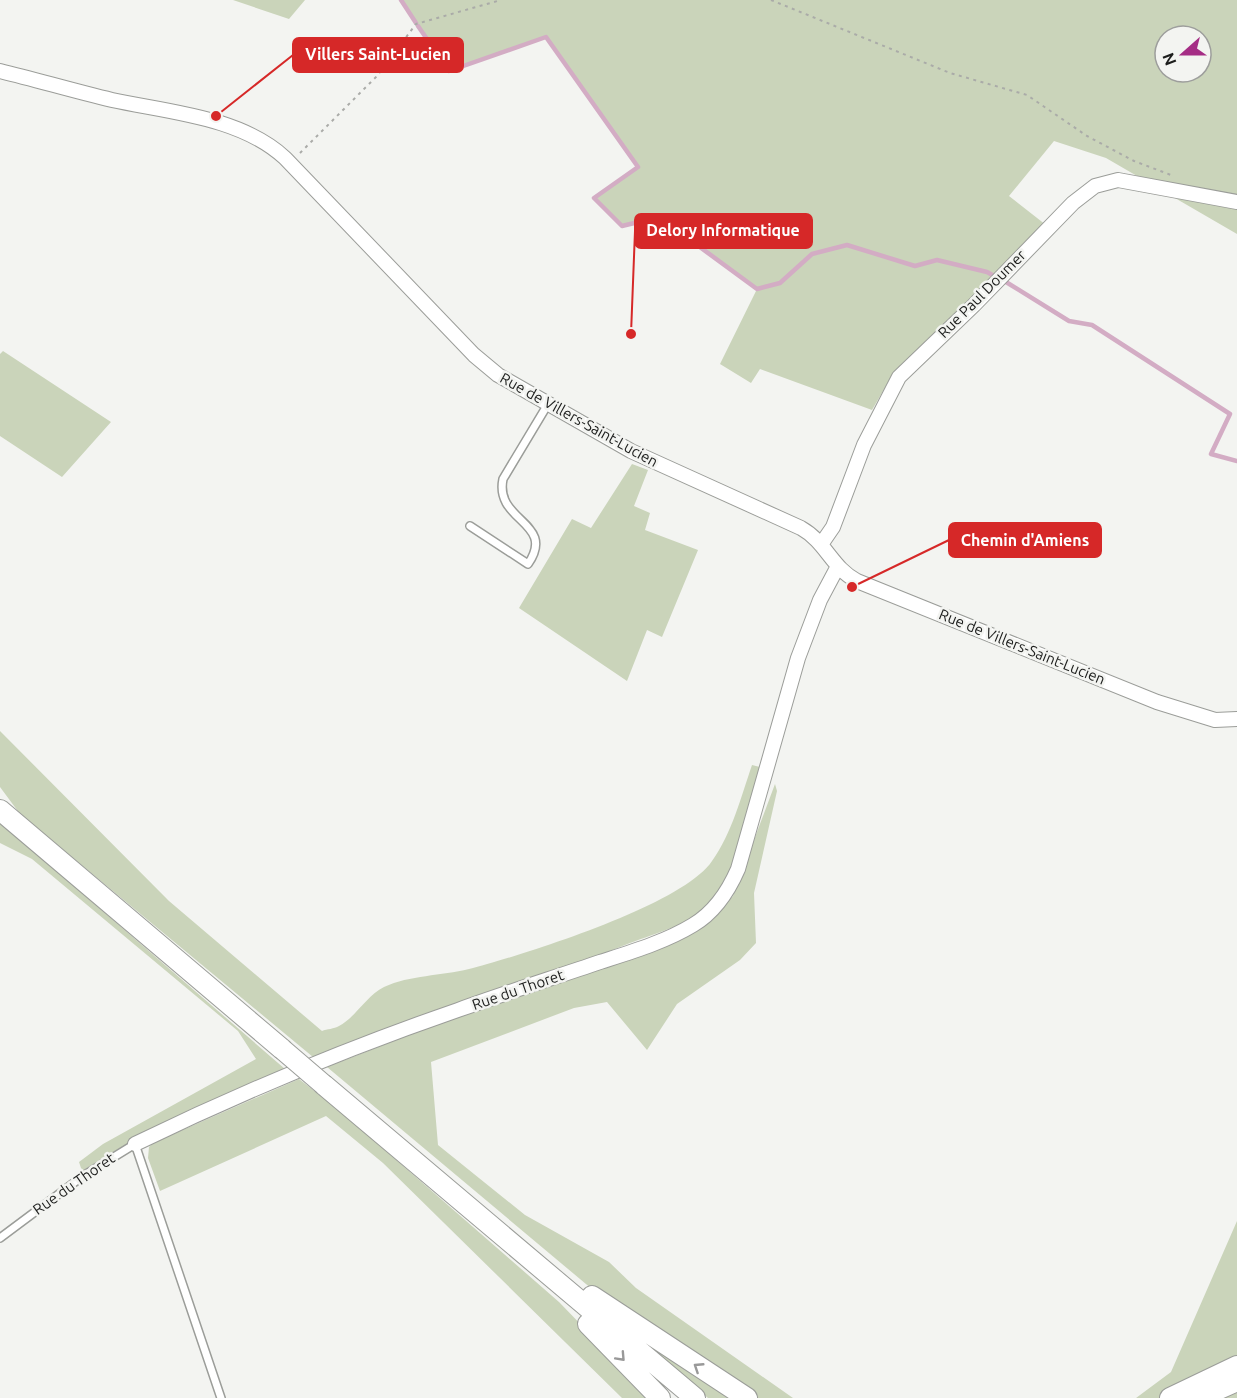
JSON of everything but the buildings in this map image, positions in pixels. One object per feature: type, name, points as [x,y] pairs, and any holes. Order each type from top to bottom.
[{"type":"main road","points":[[0,810],[694,1398]]},
{"type":"main road","points":[[459,1199],[513,1255],[598,1333],[660,1398]]},
{"type":"main road","points":[[459,1199],[530,1247],[614,1312],[747,1398]]},
{"type":"main road","points":[[1170,1398],[1237,1366]]},
{"type":"main road","points":[[1199,1398],[1237,1381]]},
{"type":"street","name":"Rue de Villers-Saint-Lucien","points":[[0,71],[214,123],[266,143],[290,163],[474,355],[508,382],[630,451],[801,528],[822,543],[837,568],[863,584],[1157,702],[1215,720],[1237,719]]},
{"type":"street","name":"Rue Paul Doumer","points":[[822,543],[833,527],[864,445],[899,377],[1080,197],[1095,186],[1118,180],[1237,202]]},
{"type":"street","name":"Rue du Thoret","points":[[135,1144],[200,1113],[334,1056],[458,1010],[634,950],[686,929],[703,918],[725,894],[738,869],[798,658],[822,594],[837,568]]},
{"type":"lane","points":[[470,526],[528,564],[534,555],[538,547],[536,537],[508,507],[501,488],[503,479],[548,404]]},
{"type":"lane","points":[[135,1144],[221,1398]]},
{"type":"lane","name":"Rue du Thoret","points":[[0,1238],[76,1180],[135,1144]]},
{"type":"path","points":[[290,163],[377,76],[416,24],[501,0]]},
{"type":"path","points":[[771,0],[950,73],[1027,95],[1087,136],[1134,161],[1172,175]]},
{"type":"green space","points":[[233,0],[305,0],[289,19]]},
{"type":"green space","points":[[401,0],[1237,0],[1237,234],[1106,158],[1054,141],[1009,196],[1046,225],[894,372],[872,410],[760,369],[751,383],[720,364],[757,289],[659,217],[622,226],[594,198],[638,167],[546,37],[449,71]]},
{"type":"green space","points":[[3,351],[111,422],[62,477],[0,436],[0,354]]},
{"type":"green space","points":[[632,464],[648,470],[634,506],[650,513],[645,530],[698,550],[662,637],[647,630],[627,681],[519,608],[572,519],[591,528]]},
{"type":"green space","points":[[0,731],[169,901],[322,1031],[345,1022],[372,995],[394,983],[469,969],[526,952],[637,911],[669,894],[695,878],[712,861],[731,827],[752,765],[764,768],[743,839],[729,875],[711,903],[694,917],[552,973],[313,1057],[20,814],[0,787]]},
{"type":"green space","points":[[775,784],[777,791],[754,893],[756,943],[740,960],[677,1004],[647,1050],[607,1002],[574,1008],[431,1062],[438,1145],[525,1215],[609,1262],[636,1288],[793,1398],[755,1398],[611,1305],[327,1067],[716,915],[733,896]]},
{"type":"green space","points":[[0,822],[285,1069],[120,1148],[82,1171],[79,1162],[103,1144],[256,1059],[238,1031],[32,859],[0,843]]},
{"type":"green space","points":[[299,1079],[339,1110],[559,1302],[652,1398],[622,1398],[383,1163],[326,1116],[160,1191],[148,1158],[149,1147],[153,1143]]},
{"type":"green space","points":[[1237,1221],[1237,1398],[1136,1398],[1171,1372]]},
{"type":"green space","points":[[654,1343],[738,1398],[708,1398],[651,1350]]},
{"type":"waterway","points":[[401,0],[416,23]]},
{"type":"waterway","points":[[418,26],[449,71],[546,37],[638,167],[594,198],[622,226],[659,217],[757,289],[780,283],[812,254],[847,245],[915,266],[937,260],[987,272],[996,277]]},
{"type":"waterway","points":[[1006,282],[1069,321],[1092,325],[1230,414],[1211,454],[1237,461]]},
{"type":"place","name":"Villers Saint-Lucien","points":[[216,116]]},
{"type":"place","name":"Delory Informatique","points":[[631,334]]},
{"type":"place","name":"Chemin d'Amiens","points":[[852,587]]}]
